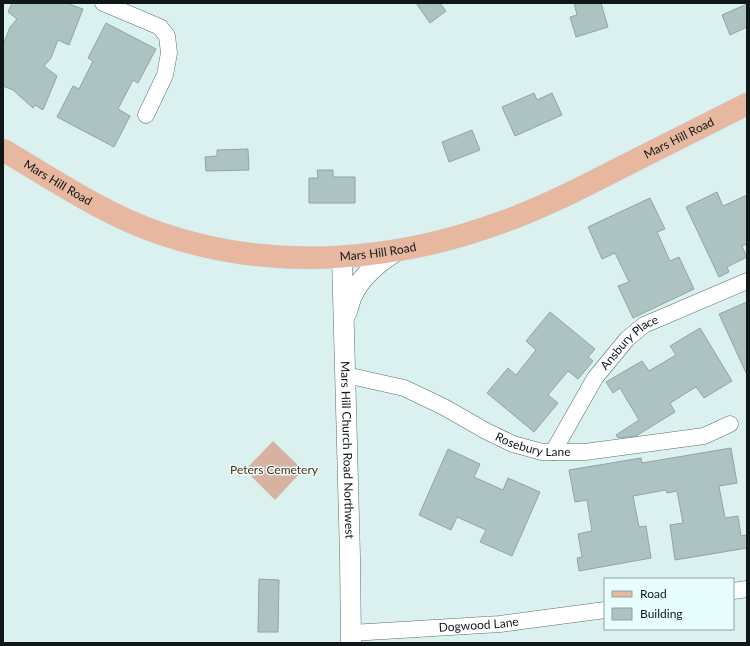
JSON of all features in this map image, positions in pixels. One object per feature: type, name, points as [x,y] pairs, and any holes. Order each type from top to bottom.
[{"type":"main road","name":"Mars Hill Road","points":[[3,150],[78,195],[123,218],[161,234],[190,243],[242,254],[292,258],[342,257],[398,250],[441,241],[475,231],[528,212],[578,189],[747,104]]},
{"type":"street","points":[[103,3],[160,27],[167,36],[169,53],[166,75],[146,115]]},
{"type":"street","points":[[344,322],[352,294],[359,284],[377,264],[398,250]]},
{"type":"street","name":"Mars Hill Church Road Northwest","points":[[342,257],[346,375],[351,638]]},
{"type":"street","name":"Ansbury Place","points":[[553,452],[595,378],[627,339],[644,325],[747,281]]},
{"type":"street","name":"Rosebury Lane","points":[[346,375],[404,388],[444,407],[486,431],[513,444],[542,452],[585,452],[704,436],[730,424]]},
{"type":"street","points":[[734,591],[747,588]]},
{"type":"street","name":"Dogwood Lane","points":[[351,638],[500,624],[604,610]]},
{"type":"green space","name":"Peters Cemetery","points":[[273,441],[303,470],[275,500],[245,470]]},
{"type":"building","points":[[12,3],[66,3],[83,9],[69,45],[58,40],[51,58],[44,66],[57,76],[43,110],[35,105],[33,108],[13,90],[3,86],[3,45],[10,27],[17,19],[8,12]]},
{"type":"building","points":[[416,3],[440,3],[446,11],[430,23]]},
{"type":"building","points":[[574,3],[601,3],[608,27],[576,37],[570,17],[577,15]]},
{"type":"building","points":[[747,4],[747,27],[730,35],[722,15]]},
{"type":"building","points":[[106,23],[156,49],[138,83],[133,80],[118,109],[130,116],[114,147],[57,117],[73,86],[79,89],[93,61],[88,58]]},
{"type":"building","points":[[534,93],[537,100],[552,93],[562,115],[515,136],[502,107]]},
{"type":"building","points":[[472,130],[480,150],[449,162],[442,142]]},
{"type":"building","points":[[248,149],[249,170],[206,171],[205,157],[217,156],[217,150]]},
{"type":"building","points":[[317,170],[333,170],[333,177],[355,177],[355,203],[309,203],[309,178],[318,178]]},
{"type":"building","points":[[717,192],[723,206],[747,195],[747,244],[742,246],[747,257],[727,267],[729,272],[719,277],[686,207]]},
{"type":"building","points":[[650,198],[665,229],[657,232],[670,261],[679,257],[694,289],[633,318],[618,286],[629,282],[615,253],[602,259],[588,227]]},
{"type":"building","points":[[747,302],[747,375],[719,314]]},
{"type":"building","points":[[550,312],[595,349],[588,357],[593,361],[578,379],[568,371],[548,395],[558,403],[534,432],[487,393],[508,368],[516,375],[536,350],[526,341]]},
{"type":"building","points":[[700,328],[732,381],[704,398],[696,387],[670,403],[675,412],[636,436],[618,438],[616,435],[639,420],[620,388],[613,393],[606,382],[642,361],[649,371],[676,355],[670,346]]},
{"type":"building","points":[[731,448],[737,483],[719,486],[725,518],[738,516],[741,536],[747,535],[747,548],[675,560],[670,525],[683,523],[677,491],[667,493],[666,490],[633,496],[639,527],[646,526],[651,558],[579,571],[577,558],[582,557],[578,534],[592,531],[587,500],[575,502],[569,470],[641,458],[642,463]]},
{"type":"building","points":[[448,449],[480,464],[474,477],[503,490],[508,478],[540,492],[512,556],[480,542],[486,530],[457,517],[451,530],[419,515]]},
{"type":"building","points":[[259,579],[279,580],[278,632],[258,632]]}]
